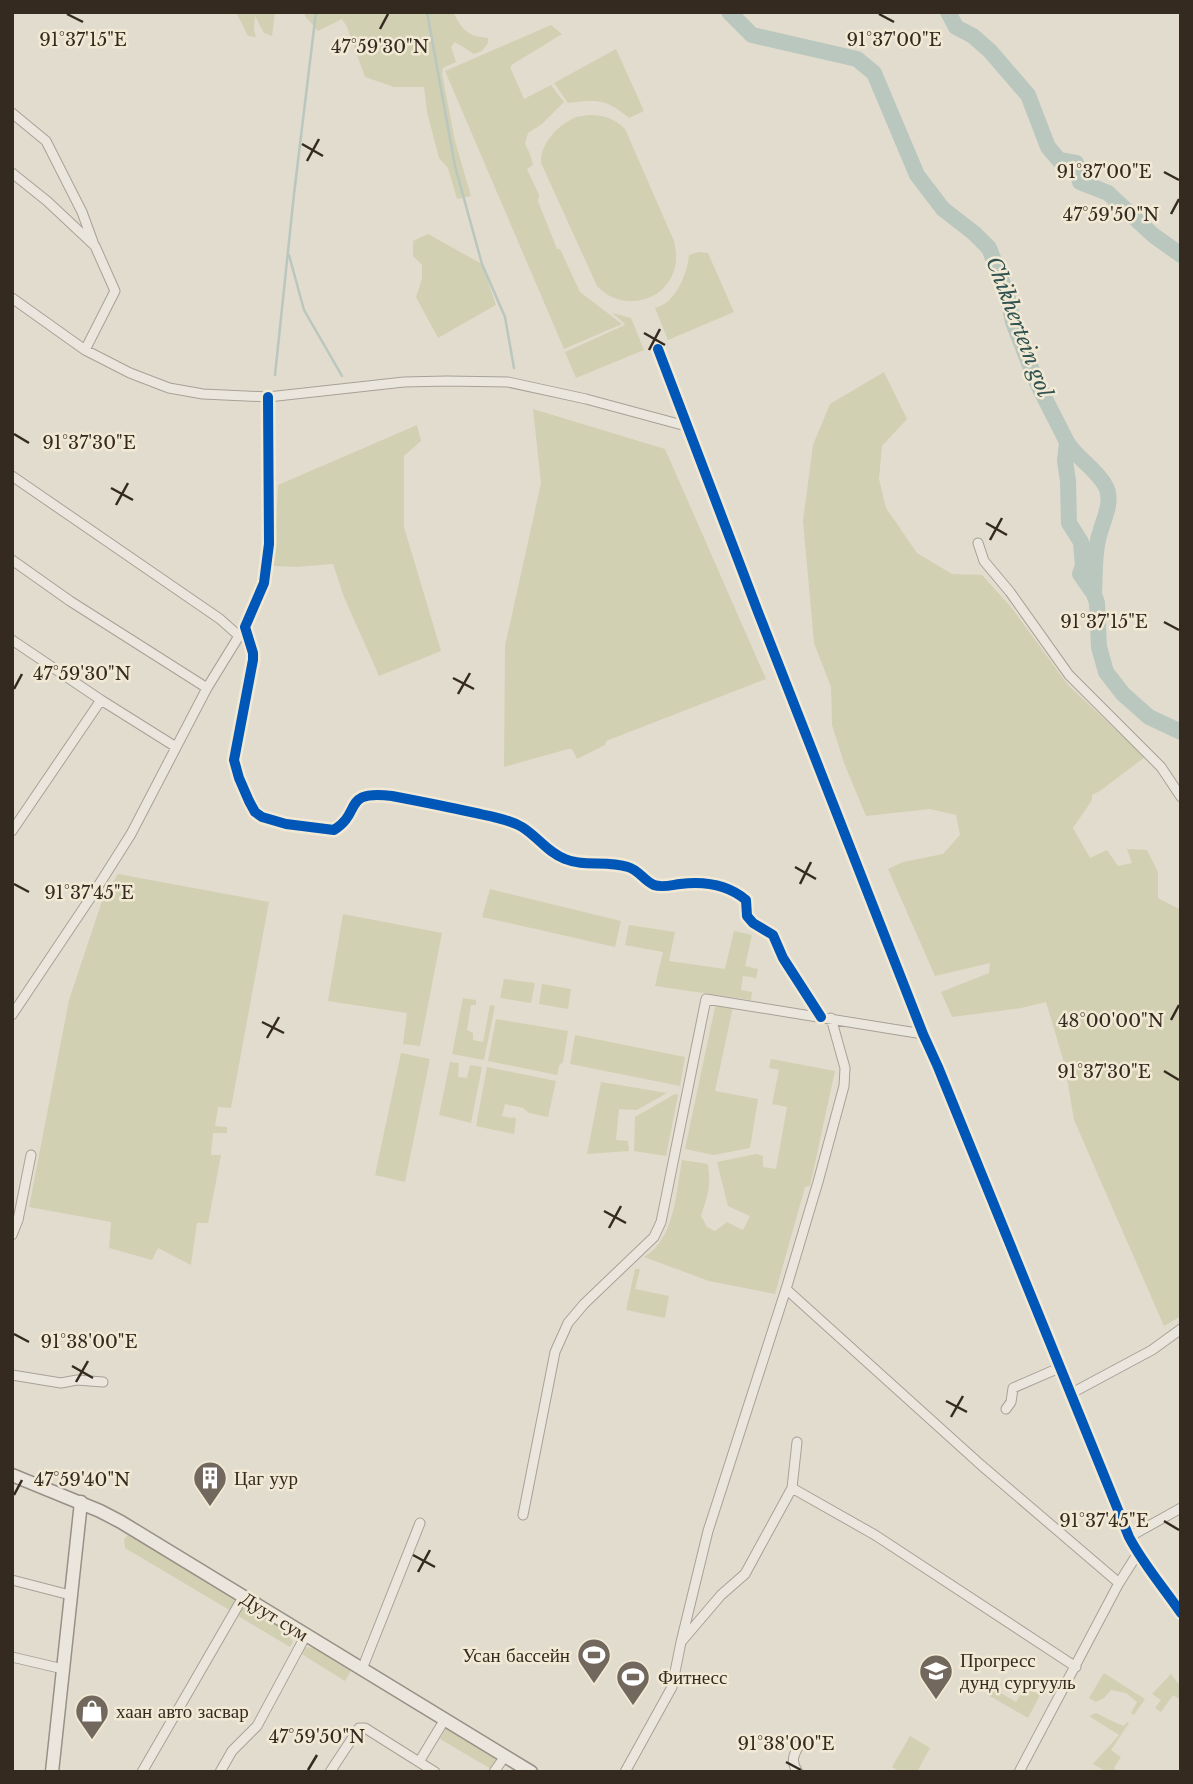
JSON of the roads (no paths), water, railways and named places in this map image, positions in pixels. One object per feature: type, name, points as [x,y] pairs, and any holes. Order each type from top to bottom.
[{"type":"main road","name":"Дуут сум","points":[[12,1475],[80,1502],[121,1522],[531,1772]]},
{"type":"main road","points":[[52,1772],[80,1502]]},
{"type":"street","points":[[12,113],[46,141],[82,212],[115,291],[85,350]]},
{"type":"street","points":[[12,173],[95,246]]},
{"type":"street","points":[[12,298],[85,350],[130,373],[169,388],[203,394],[268,397],[404,382],[508,382],[586,399],[686,426]]},
{"type":"street","points":[[658,349],[923,1034],[1059,1368],[1129,1537],[1181,1613]]},
{"type":"street","points":[[12,1015],[131,834],[207,688],[245,627],[264,583],[270,544],[268,397]]},
{"type":"street","points":[[12,476],[220,619],[239,636]]},
{"type":"street","points":[[978,543],[985,561],[1069,675],[1161,767],[1181,797]]},
{"type":"street","points":[[12,560],[70,601],[207,688]]},
{"type":"street","points":[[245,627],[253,660],[234,760],[249,801],[262,817],[286,824],[334,830],[341,826],[359,799],[375,794],[391,796],[503,819],[528,831],[562,858],[628,866],[656,886],[697,882],[738,893],[746,900],[747,916],[753,923],[773,935],[783,958],[826,1018],[845,1068],[844,1086],[818,1182],[708,1531],[671,1687],[625,1772]]},
{"type":"street","points":[[12,640],[176,747]]},
{"type":"street","points":[[12,831],[101,700]]},
{"type":"street","points":[[523,1515],[559,1341],[568,1323],[584,1304],[647,1245],[661,1222],[706,999],[923,1034]]},
{"type":"street","points":[[12,1235],[18,1220],[31,1155]]},
{"type":"street","points":[[786,1289],[971,1456],[1119,1583]]},
{"type":"street","points":[[1070,1394],[1152,1350],[1181,1329]]},
{"type":"street","points":[[1006,1409],[1011,1402],[1013,1388],[1059,1368]]},
{"type":"street","points":[[12,1375],[61,1383],[76,1380],[103,1382]]},
{"type":"street","points":[[681,1642],[721,1595],[745,1574],[792,1488],[797,1443]]},
{"type":"street","points":[[792,1488],[875,1535],[1076,1667]]},
{"type":"street","points":[[1129,1537],[1181,1508]]},
{"type":"street","points":[[362,1669],[420,1523]]},
{"type":"street","points":[[1019,1772],[1119,1583],[1138,1553]]},
{"type":"street","points":[[12,1580],[70,1595]]},
{"type":"street","points":[[142,1772],[243,1597]]},
{"type":"street","points":[[220,1772],[232,1751],[257,1726],[306,1635]]},
{"type":"street","points":[[12,1657],[63,1669]]},
{"type":"street","points":[[419,1762],[445,1719]]},
{"type":"street","points":[[330,1772],[359,1728],[365,1728],[435,1772]]},
{"type":"street","points":[[798,1772],[794,1767],[793,1756],[801,1742]]},
{"type":"street","points":[[494,1772],[505,1756]]},
{"type":"waterway","points":[[275,375],[316,12]]},
{"type":"waterway","points":[[427,12],[455,166],[482,264],[505,317],[514,368]]},
{"type":"waterway","name":"Chikhertein gol","points":[[729,12],[752,35],[857,59],[874,73],[917,175],[943,209],[989,248],[1036,381],[1067,442],[1065,461],[1069,523],[1081,542],[1083,566],[1080,574],[1097,603],[1099,647],[1106,672],[1123,694],[1149,717],[1181,732]]},
{"type":"waterway","points":[[948,12],[956,27],[973,36],[990,51],[1028,95],[1048,147],[1059,160],[1076,163],[1080,182],[1108,193],[1153,235],[1181,255]]},
{"type":"waterway","points":[[289,255],[304,310],[342,376]]},
{"type":"waterway","points":[[1067,442],[1098,475],[1108,493],[1108,507],[1095,560],[1094,594]]},
{"type":"place","name":"Цаг уур","points":[[210,1508]]},
{"type":"place","name":"Усан бассейн","points":[[594,1685]]},
{"type":"place","name":"Прогресс дунд сургууль","points":[[936,1701]]},
{"type":"place","name":"Фитнесс","points":[[633,1707]]},
{"type":"place","name":"хаан авто засвар","points":[[92,1741]]}]
